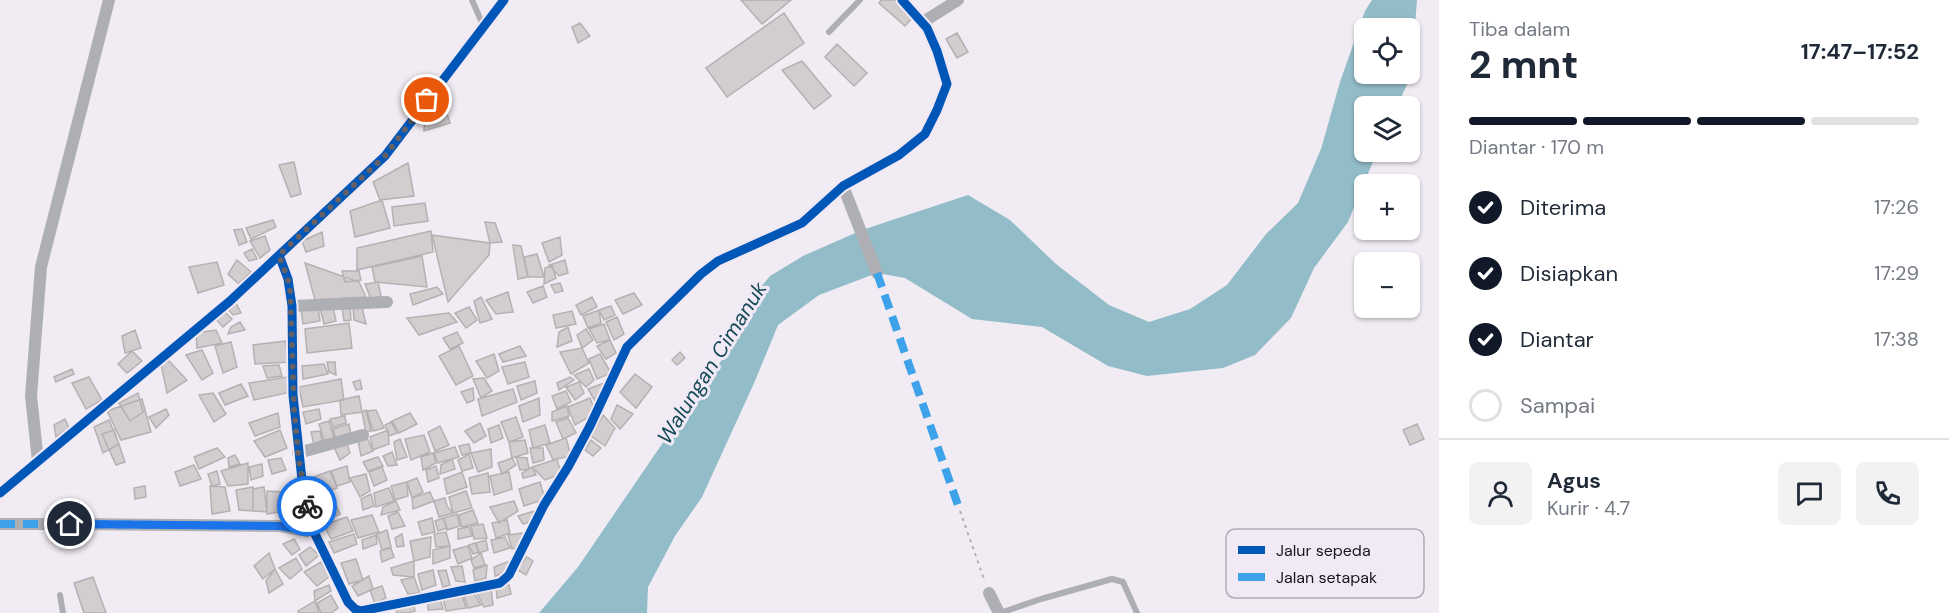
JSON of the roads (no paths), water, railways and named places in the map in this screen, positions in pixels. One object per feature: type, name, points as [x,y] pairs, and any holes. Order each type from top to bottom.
[{"type":"street","points":[[38,461],[32,396],[41,267],[109,0]]},
{"type":"street","points":[[0,493],[230,301],[385,156],[504,0]]},
{"type":"street","points":[[279,255],[290,286],[293,395],[303,489],[314,532],[348,602],[358,610],[503,582],[590,426],[627,347],[701,274],[718,261],[802,223],[843,186],[909,148],[925,134],[938,110],[947,84],[935,45],[923,22],[902,0]]},
{"type":"street","points":[[923,22],[958,0]]},
{"type":"street","points":[[843,186],[877,273]]},
{"type":"street","points":[[292,306],[387,302]]},
{"type":"street","points":[[298,453],[363,435]]},
{"type":"street","points":[[0,524],[54,524]]},
{"type":"street","points":[[70,524],[280,526],[314,532]]},
{"type":"street","points":[[989,593],[999,613]]},
{"type":"lane","points":[[472,0],[484,26]]},
{"type":"lane","points":[[829,33],[860,0]]},
{"type":"lane","points":[[999,613],[1113,579],[1123,582],[1137,613]]},
{"type":"lane","points":[[60,595],[63,613]]},
{"type":"water","points":[[1372,0],[1417,0],[1416,18],[1363,18]]},
{"type":"water","points":[[1354,42],[1354,84],[1407,84],[1402,96],[1354,96],[1354,162],[1373,162],[1368,174],[1354,174],[1354,208],[1348,222],[1314,268],[1291,318],[1255,355],[1223,368],[1147,376],[1108,366],[1042,327],[972,319],[905,278],[877,273],[819,295],[778,325],[702,497],[675,536],[648,587],[647,613],[539,613],[578,567],[705,381],[735,344],[752,298],[770,276],[803,256],[862,230],[968,195],[1010,220],[1056,264],[1109,305],[1149,322],[1190,309],[1227,285],[1266,234],[1298,203],[1321,149]]},
{"type":"water label","name":"Walungan Cimanuk","points":[[712,363]]}]
